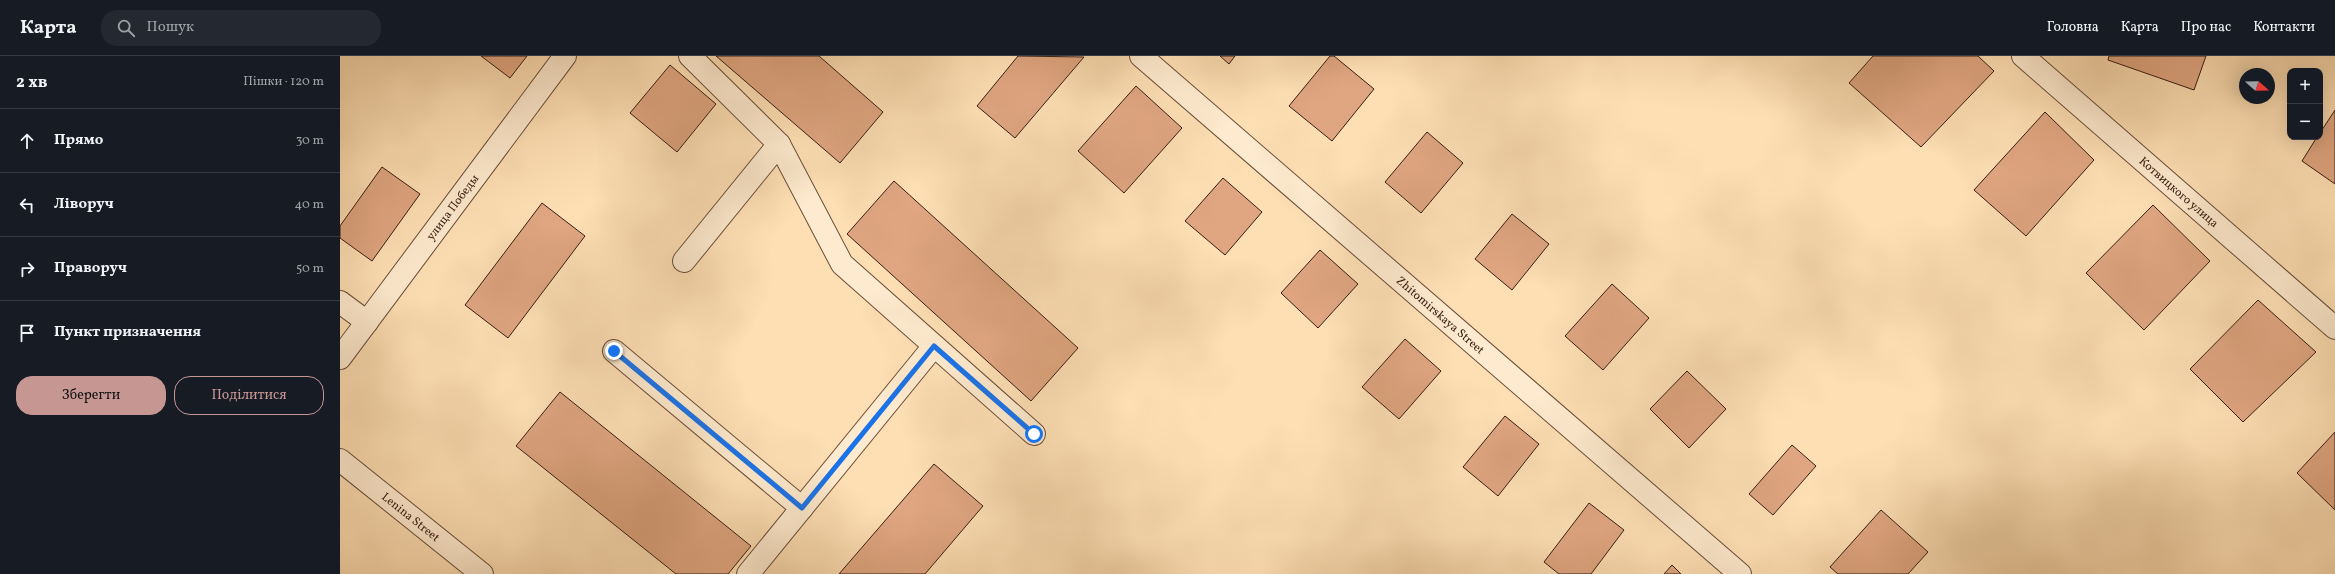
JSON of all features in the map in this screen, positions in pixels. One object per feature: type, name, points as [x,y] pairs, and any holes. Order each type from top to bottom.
[{"type":"street","name":"улица Победы","points":[[340,358],[565,56]]},
{"type":"street","points":[[690,56],[779,144],[842,264],[1034,434]]},
{"type":"street","name":"Zhitomirskaya Street","points":[[1141,56],[1740,574]]},
{"type":"street","name":"Котвицкого улица","points":[[2023,56],[2335,328]]},
{"type":"street","points":[[684,261],[779,144]]},
{"type":"street","points":[[340,302],[367,322]]},
{"type":"street","points":[[748,574],[934,346]]},
{"type":"street","points":[[614,351],[802,508]]},
{"type":"street","name":"Lenina Street","points":[[340,460],[482,574]]},
{"type":"building","points":[[481,56],[527,56],[510,78]]},
{"type":"building","points":[[716,56],[819,56],[883,112],[840,163]]},
{"type":"building","points":[[1018,56],[1084,57],[1015,138],[977,106]]},
{"type":"building","points":[[1220,56],[1235,56],[1229,64]]},
{"type":"building","points":[[1330,56],[1334,56],[1374,89],[1332,141],[1289,106]]},
{"type":"building","points":[[1873,56],[1978,56],[1994,71],[1921,147],[1849,83]]},
{"type":"building","points":[[2109,56],[2206,56],[2194,90],[2108,60]]},
{"type":"building","points":[[670,65],[716,104],[677,152],[630,113]]},
{"type":"building","points":[[1136,86],[1182,128],[1124,193],[1078,151]]},
{"type":"building","points":[[2335,110],[2335,184],[2302,161],[2315,140],[2323,140],[2323,128]]},
{"type":"building","points":[[2045,112],[2094,160],[2026,236],[1974,190]]},
{"type":"building","points":[[1427,132],[1463,163],[1421,213],[1385,182]]},
{"type":"building","points":[[382,167],[420,194],[372,261],[340,238],[340,226]]},
{"type":"building","points":[[1223,178],[1262,212],[1225,255],[1185,221]]},
{"type":"building","points":[[894,181],[1078,348],[1031,401],[847,234]]},
{"type":"building","points":[[542,203],[585,236],[508,338],[465,305]]},
{"type":"building","points":[[2153,205],[2210,261],[2144,330],[2086,273]]},
{"type":"building","points":[[1512,214],[1549,244],[1512,290],[1475,259]]},
{"type":"building","points":[[1320,250],[1358,284],[1318,328],[1281,293]]},
{"type":"building","points":[[1612,284],[1649,318],[1603,370],[1565,336]]},
{"type":"building","points":[[2258,300],[2316,352],[2243,422],[2190,369]]},
{"type":"building","points":[[1405,339],[1441,371],[1399,419],[1362,387]]},
{"type":"building","points":[[1687,371],[1726,409],[1689,448],[1650,409]]},
{"type":"building","points":[[560,392],[751,546],[728,574],[676,574],[516,446]]},
{"type":"building","points":[[1505,416],[1539,444],[1498,496],[1463,467]]},
{"type":"building","points":[[2335,432],[2335,510],[2297,473]]},
{"type":"building","points":[[1792,445],[1816,466],[1773,515],[1749,494]]},
{"type":"building","points":[[934,464],[983,506],[925,574],[839,574]]},
{"type":"building","points":[[1589,503],[1624,530],[1591,574],[1559,574],[1544,562]]},
{"type":"building","points":[[1881,510],[1928,552],[1908,574],[1838,574],[1830,567]]},
{"type":"building","points":[[1672,565],[1681,574],[1664,574]]},
{"type":"route","points":[[614,351],[802,508],[934,346],[1034,434]]}]
